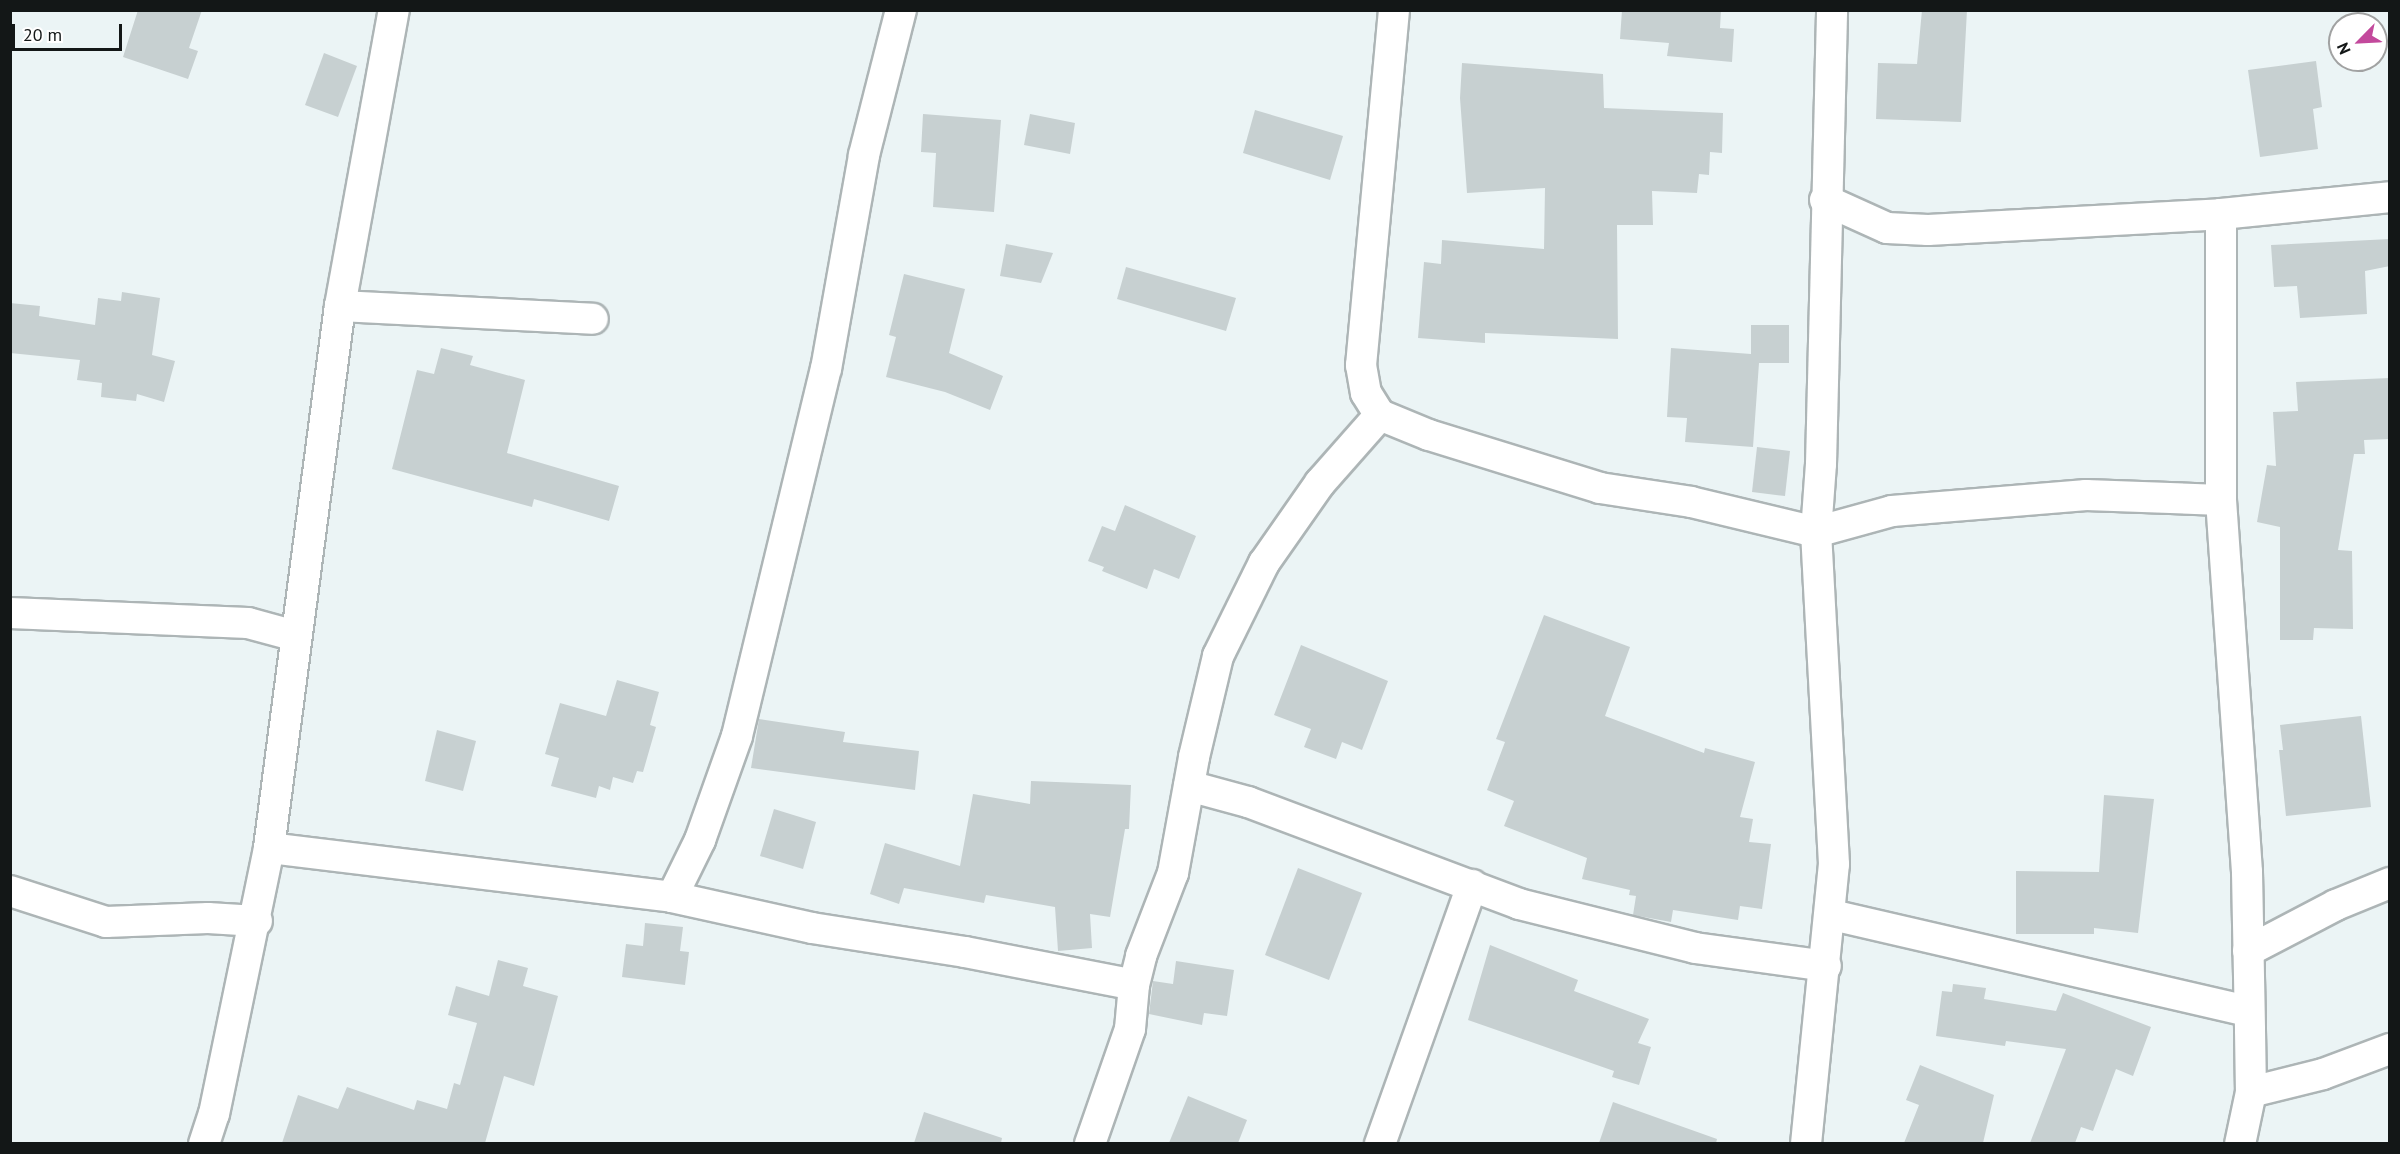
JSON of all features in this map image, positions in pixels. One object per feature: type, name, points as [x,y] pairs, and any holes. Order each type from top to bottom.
[{"type":"street","points":[[204,1143],[214,1114],[257,921],[270,848],[340,306],[394,10]]},
{"type":"street","points":[[672,897],[700,840],[737,736],[826,369],[864,154],[901,10]]},
{"type":"street","points":[[1394,10],[1361,364],[1366,393],[1380,415],[1429,435],[1600,488],[1691,501],[1816,532],[1892,511],[2086,495],[2221,500]]},
{"type":"street","points":[[1806,1143],[1832,915],[1834,864],[1816,532],[1821,464],[1825,200],[1832,10]]},
{"type":"street","points":[[1825,200],[1887,228],[1928,230],[2221,214],[2390,197]]},
{"type":"street","points":[[2221,214],[2221,500],[2247,872],[2251,1092],[2240,1143]]},
{"type":"street","points":[[340,306],[593,319]]},
{"type":"street","points":[[1090,1143],[1130,1029],[1134,985],[1141,956],[1173,873],[1189,786],[1218,656],[1264,563],[1320,483],[1380,415]]},
{"type":"street","points":[[10,613],[248,623],[296,636]]},
{"type":"street","points":[[1189,786],[1248,802],[1519,904],[1695,948],[1826,966]]},
{"type":"street","points":[[270,848],[672,897],[812,928],[965,952],[1134,985]]},
{"type":"street","points":[[2248,951],[2336,905],[2390,883]]},
{"type":"street","points":[[1380,1143],[1472,885]]},
{"type":"street","points":[[10,891],[106,922],[208,918],[257,921]]},
{"type":"street","points":[[1832,915],[2248,1011]]},
{"type":"street","points":[[2251,1092],[2323,1074],[2390,1049]]},
{"type":"building","points":[[138,10],[202,10],[189,48],[198,51],[188,79],[123,57]]},
{"type":"building","points":[[1622,10],[1721,10],[1720,28],[1734,29],[1732,62],[1667,56],[1669,43],[1620,39]]},
{"type":"building","points":[[1922,10],[1967,10],[1961,122],[1876,119],[1878,63],[1917,64]]},
{"type":"building","points":[[324,53],[357,66],[338,117],[305,105]]},
{"type":"building","points":[[2316,61],[2322,107],[2313,109],[2318,149],[2260,157],[2248,70]]},
{"type":"building","points":[[1462,63],[1603,74],[1604,108],[1723,113],[1722,153],[1710,152],[1709,175],[1699,174],[1697,193],[1652,191],[1653,225],[1617,225],[1618,339],[1485,333],[1485,343],[1418,338],[1424,262],[1441,264],[1442,240],[1544,249],[1545,188],[1467,193],[1460,98]]},
{"type":"building","points":[[1255,110],[1343,136],[1330,180],[1243,153]]},
{"type":"building","points":[[923,114],[1001,120],[994,212],[933,207],[936,153],[921,152]]},
{"type":"building","points":[[1030,114],[1075,123],[1070,154],[1024,145]]},
{"type":"building","points":[[2390,239],[2390,266],[2365,271],[2367,314],[2300,318],[2297,286],[2274,287],[2271,245]]},
{"type":"building","points":[[1006,244],[1053,253],[1041,283],[1000,276]]},
{"type":"building","points":[[1126,267],[1236,298],[1226,331],[1117,299]]},
{"type":"building","points":[[904,274],[965,289],[949,353],[1003,376],[990,410],[945,392],[886,377],[896,337],[889,335]]},
{"type":"building","points":[[122,292],[160,298],[152,355],[175,361],[164,402],[137,394],[136,401],[101,397],[102,383],[77,380],[80,360],[10,353],[10,303],[40,306],[39,316],[95,325],[98,298],[121,301]]},
{"type":"building","points":[[1751,325],[1789,325],[1789,363],[1759,363],[1753,447],[1685,442],[1687,418],[1667,417],[1671,348],[1751,354]]},
{"type":"building","points":[[441,348],[473,356],[470,365],[525,380],[507,453],[619,486],[609,521],[534,499],[532,507],[392,469],[417,370],[434,374]]},
{"type":"building","points":[[2390,378],[2390,439],[2364,440],[2365,454],[2354,454],[2338,550],[2352,551],[2353,629],[2314,628],[2313,640],[2280,640],[2280,527],[2257,522],[2267,465],[2276,466],[2273,412],[2298,411],[2296,382]]},
{"type":"building","points":[[1757,447],[1790,451],[1785,496],[1752,492]]},
{"type":"building","points":[[1125,505],[1196,536],[1179,579],[1154,569],[1147,589],[1102,571],[1104,567],[1088,561],[1102,526],[1115,531]]},
{"type":"building","points":[[1544,615],[1630,647],[1605,716],[1704,753],[1705,748],[1755,762],[1740,817],[1753,819],[1749,842],[1771,844],[1762,909],[1740,906],[1738,920],[1673,910],[1671,922],[1633,915],[1636,896],[1629,895],[1630,890],[1582,879],[1587,858],[1504,826],[1514,801],[1487,790],[1505,742],[1496,739]]},
{"type":"building","points":[[1301,645],[1388,681],[1362,750],[1342,742],[1336,759],[1304,747],[1311,729],[1274,715]]},
{"type":"building","points":[[617,680],[659,692],[650,725],[656,727],[643,772],[637,771],[633,783],[613,777],[610,790],[599,786],[596,798],[551,786],[559,758],[545,754],[560,703],[606,716]]},
{"type":"building","points":[[2361,716],[2371,807],[2286,816],[2279,750],[2283,750],[2280,725]]},
{"type":"building","points":[[759,719],[845,732],[843,742],[919,751],[915,790],[751,768]]},
{"type":"building","points":[[437,730],[476,741],[463,791],[425,781]]},
{"type":"building","points":[[1031,781],[1131,785],[1129,829],[1125,829],[1110,917],[1090,914],[1092,948],[1058,951],[1055,907],[986,895],[984,903],[904,888],[899,904],[870,894],[885,843],[960,866],[973,794],[1030,804]]},
{"type":"building","points":[[2104,795],[2154,799],[2138,933],[2094,928],[2094,934],[2016,934],[2016,871],[2099,872]]},
{"type":"building","points":[[774,809],[816,822],[803,869],[760,856]]},
{"type":"building","points":[[1298,868],[1362,893],[1329,980],[1265,955]]},
{"type":"building","points":[[645,923],[683,927],[680,951],[689,952],[685,985],[622,977],[626,944],[643,946]]},
{"type":"building","points":[[1490,945],[1578,980],[1574,991],[1649,1019],[1638,1043],[1651,1047],[1639,1085],[1612,1077],[1614,1071],[1468,1020]]},
{"type":"building","points":[[498,960],[528,968],[523,986],[558,996],[534,1086],[504,1076],[485,1143],[282,1143],[298,1095],[338,1109],[347,1087],[414,1110],[417,1100],[447,1109],[454,1083],[460,1085],[477,1023],[448,1015],[456,986],[489,996]]},
{"type":"building","points":[[1176,961],[1234,970],[1227,1016],[1204,1013],[1202,1025],[1149,1014],[1153,981],[1173,984]]},
{"type":"building","points":[[1953,984],[1986,988],[1984,999],[2056,1011],[2063,993],[2151,1027],[2133,1076],[2116,1069],[2093,1131],[2081,1127],[2075,1143],[2030,1143],[2066,1049],[2006,1041],[2005,1046],[1936,1036],[1942,991],[1952,992]]},
{"type":"building","points":[[1920,1065],[1994,1095],[1983,1143],[1904,1143],[1919,1105],[1906,1100]]},
{"type":"building","points":[[1188,1096],[1247,1120],[1238,1143],[1169,1143]]},
{"type":"building","points":[[1613,1102],[1717,1139],[1716,1143],[1599,1143]]},
{"type":"building","points":[[924,1112],[1002,1138],[1001,1143],[914,1143]]}]
